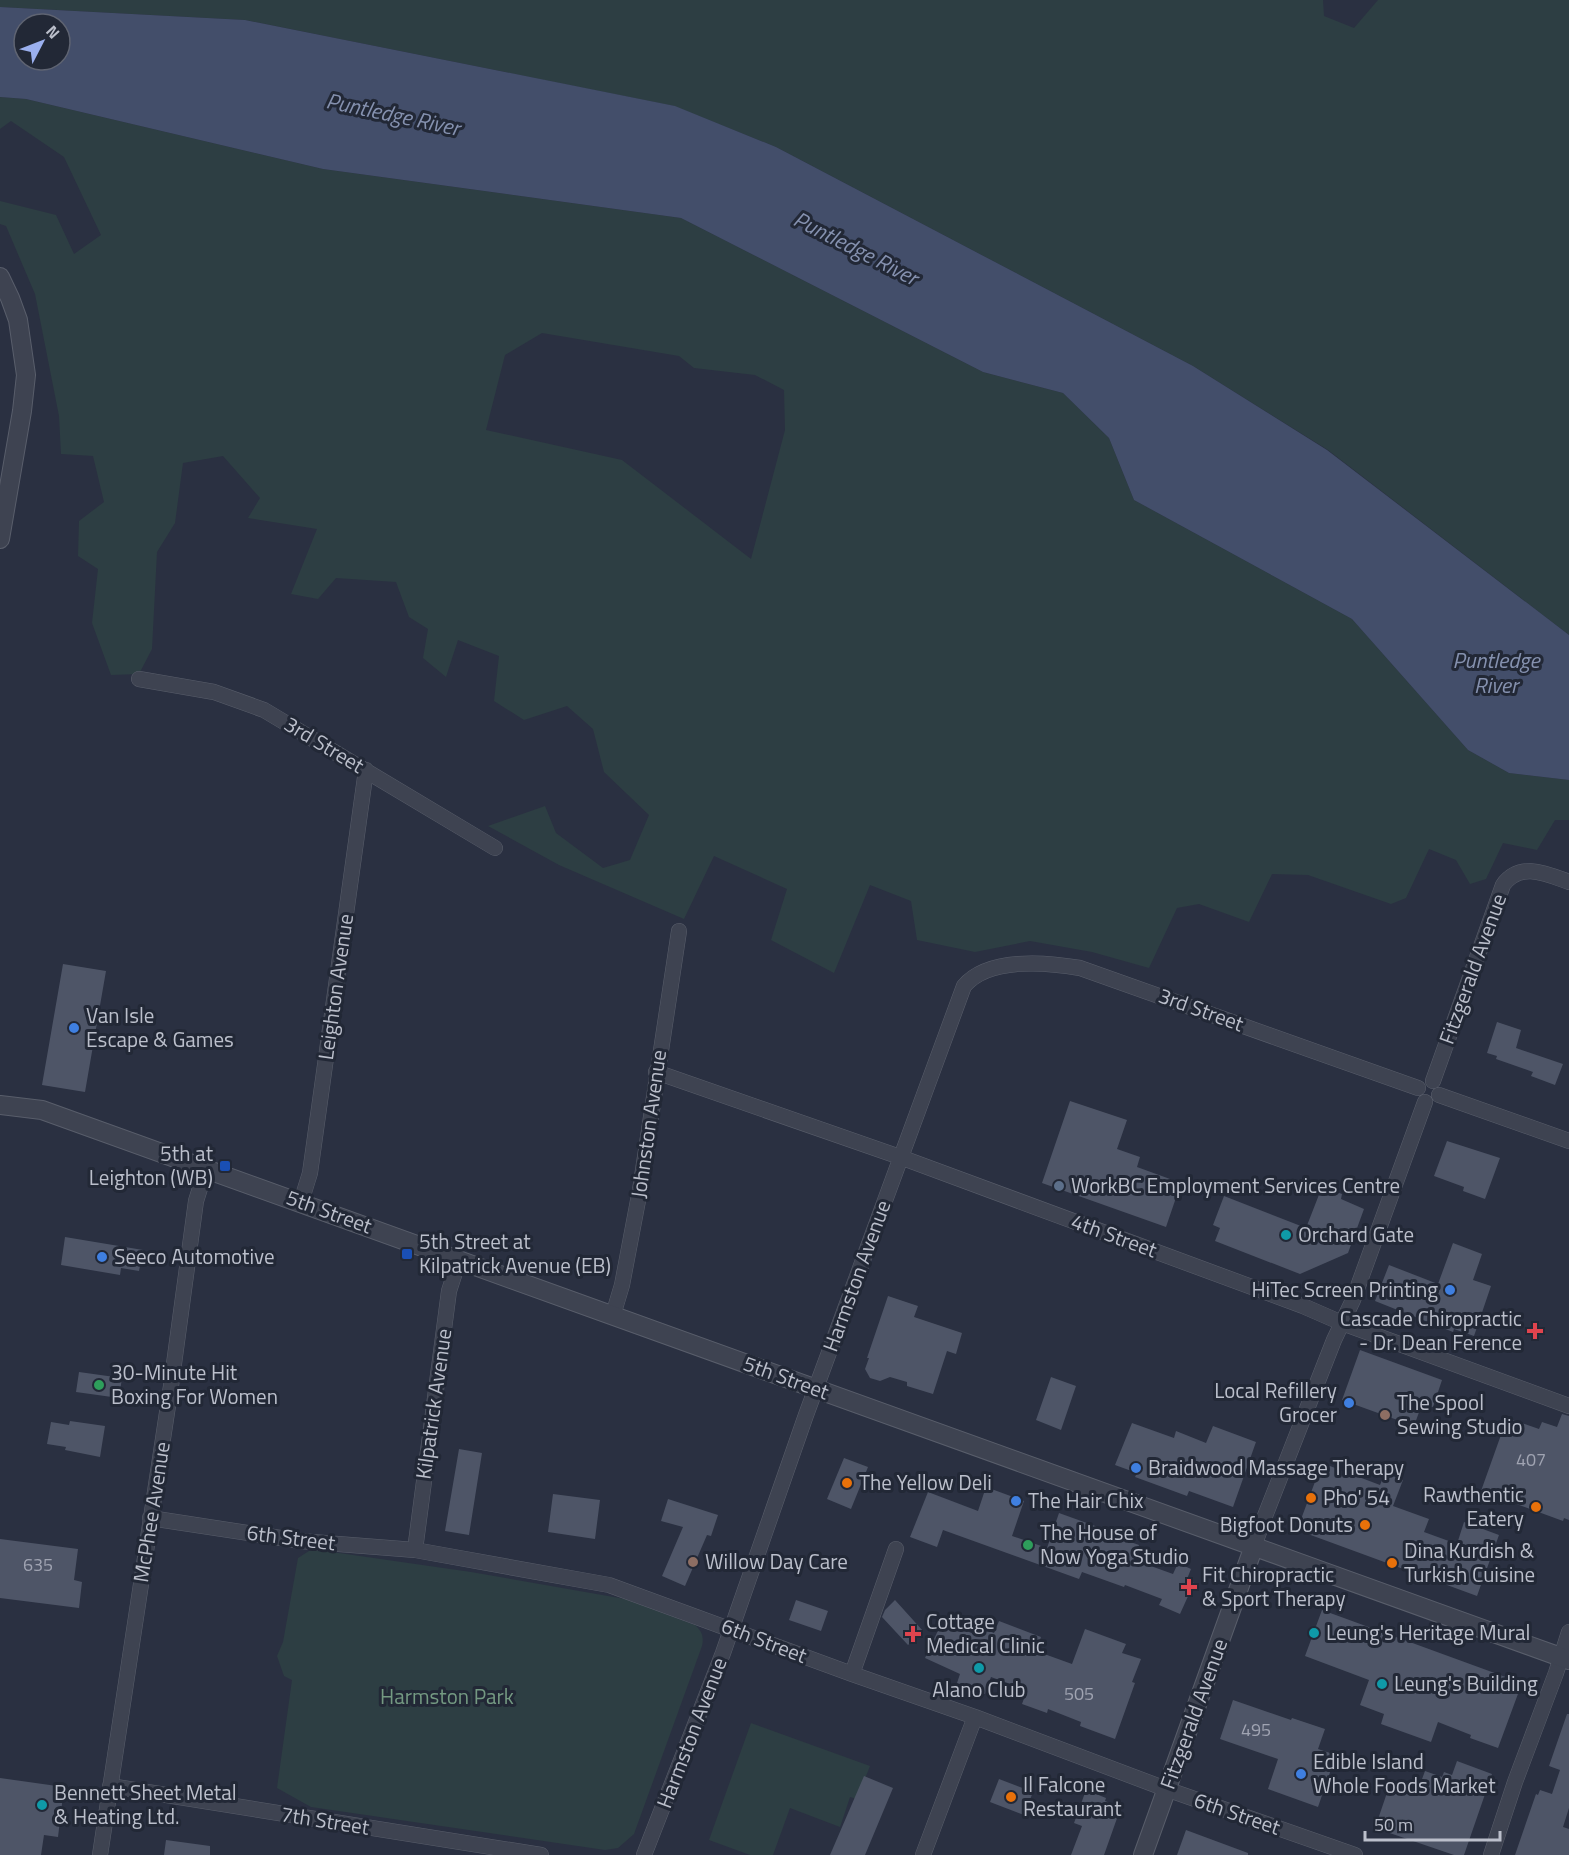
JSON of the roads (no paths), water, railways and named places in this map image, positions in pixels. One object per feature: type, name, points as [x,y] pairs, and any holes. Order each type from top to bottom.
[{"type":"street","points":[[0,277],[18,320],[26,375],[22,411],[2,513],[0,538]]},
{"type":"street","name":"3rd Street","points":[[139,679],[214,693],[264,710],[495,848]]},
{"type":"street","name":"Leighton Avenue","points":[[301,1202],[310,1173],[366,770]]},
{"type":"street","name":"Fitzgerald Avenue","points":[[1143,1855],[1254,1546],[1297,1434],[1353,1300],[1425,1102],[1435,1101],[1430,1088],[1501,890],[1510,877],[1528,870],[1539,871],[1569,882]]},
{"type":"street","name":"Johnston Avenue","points":[[613,1315],[622,1285],[640,1190],[679,931]]},
{"type":"street","name":"3rd Street","points":[[978,973],[1023,964],[1046,963],[1080,968],[1430,1088],[1569,1141]]},
{"type":"street","name":"Harmston Avenue","points":[[644,1855],[732,1629],[816,1389],[964,986],[978,973]]},
{"type":"street","name":"4th Street","points":[[656,1072],[900,1157],[1569,1406]]},
{"type":"street","name":"5th Street","points":[[0,1106],[42,1110],[1565,1658]]},
{"type":"street","name":"McPhee Avenue","points":[[100,1855],[171,1386],[196,1201],[206,1169]]},
{"type":"street","name":"Kilpatrick Avenue","points":[[415,1550],[449,1291],[459,1260]]},
{"type":"street","name":"6th Street","points":[[150,1518],[300,1541],[415,1550],[609,1585],[852,1674],[975,1716],[1166,1789],[1355,1855]]},
{"type":"street","points":[[852,1674],[896,1549]]},
{"type":"street","points":[[1491,1855],[1565,1658],[1569,1632]]},
{"type":"street","points":[[923,1855],[975,1716]]},
{"type":"street","name":"7th Street","points":[[110,1786],[541,1855]]},
{"type":"water","name":"Puntledge River","points":[[0,7],[245,20],[675,106],[776,147],[1193,366],[1327,450],[1569,635],[1569,780],[1509,773],[1468,750],[1352,619],[1134,500],[1109,438],[1063,393],[983,372],[681,218],[323,169],[26,99],[0,97]]},
{"type":"place","name":"Van Isle Escape & Games","points":[[74,1028]]},
{"type":"place","name":"5th at Leighton (WB)","points":[[225,1166]]},
{"type":"place","name":"WorkBC Employment Services Centre","points":[[1059,1186]]},
{"type":"place","name":"Orchard Gate","points":[[1286,1235]]},
{"type":"place","name":"5th Street at Kilpatrick Avenue (EB)","points":[[407,1254]]},
{"type":"place","name":"Seeco Automotive","points":[[102,1257]]},
{"type":"place","name":"HiTec Screen Printing","points":[[1450,1290]]},
{"type":"place","name":"Cascade Chiropractic - Dr. Dean Ference","points":[[1535,1331]]},
{"type":"place","name":"30-Minute Hit Boxing For Women","points":[[99,1385]]},
{"type":"place","name":"Local Refillery Grocer","points":[[1349,1403]]},
{"type":"place","name":"The Spool Sewing Studio","points":[[1385,1415]]},
{"type":"place","name":"Braidwood Massage Therapy","points":[[1136,1468]]},
{"type":"place","name":"The Yellow Deli","points":[[847,1483]]},
{"type":"place","name":"Pho' 54","points":[[1311,1498]]},
{"type":"place","name":"The Hair Chix","points":[[1016,1501]]},
{"type":"place","name":"Rawthentic Eatery","points":[[1536,1507]]},
{"type":"place","name":"Bigfoot Donuts","points":[[1365,1525]]},
{"type":"place","name":"The House of Now Yoga Studio","points":[[1028,1545]]},
{"type":"place","name":"Willow Day Care","points":[[693,1562]]},
{"type":"place","name":"Dina Kurdish & Turkish Cuisine","points":[[1392,1563]]},
{"type":"place","name":"Fit Chiropractic & Sport Therapy","points":[[1189,1587]]},
{"type":"place","name":"Leung's Heritage Mural","points":[[1314,1633]]},
{"type":"place","name":"Cottage Medical Clinic","points":[[913,1634]]},
{"type":"place","name":"Alano Club","points":[[979,1668]]},
{"type":"place","name":"Leung's Building","points":[[1382,1684]]},
{"type":"place","name":"Edible Island Whole Foods Market","points":[[1301,1774]]},
{"type":"place","name":"Il Falcone Restaurant","points":[[1011,1797]]},
{"type":"place","name":"Bennett Sheet Metal & Heating Ltd.","points":[[42,1805]]},
{"type":"park label","name":"Harmston Park","points":[[447,1697]]}]
